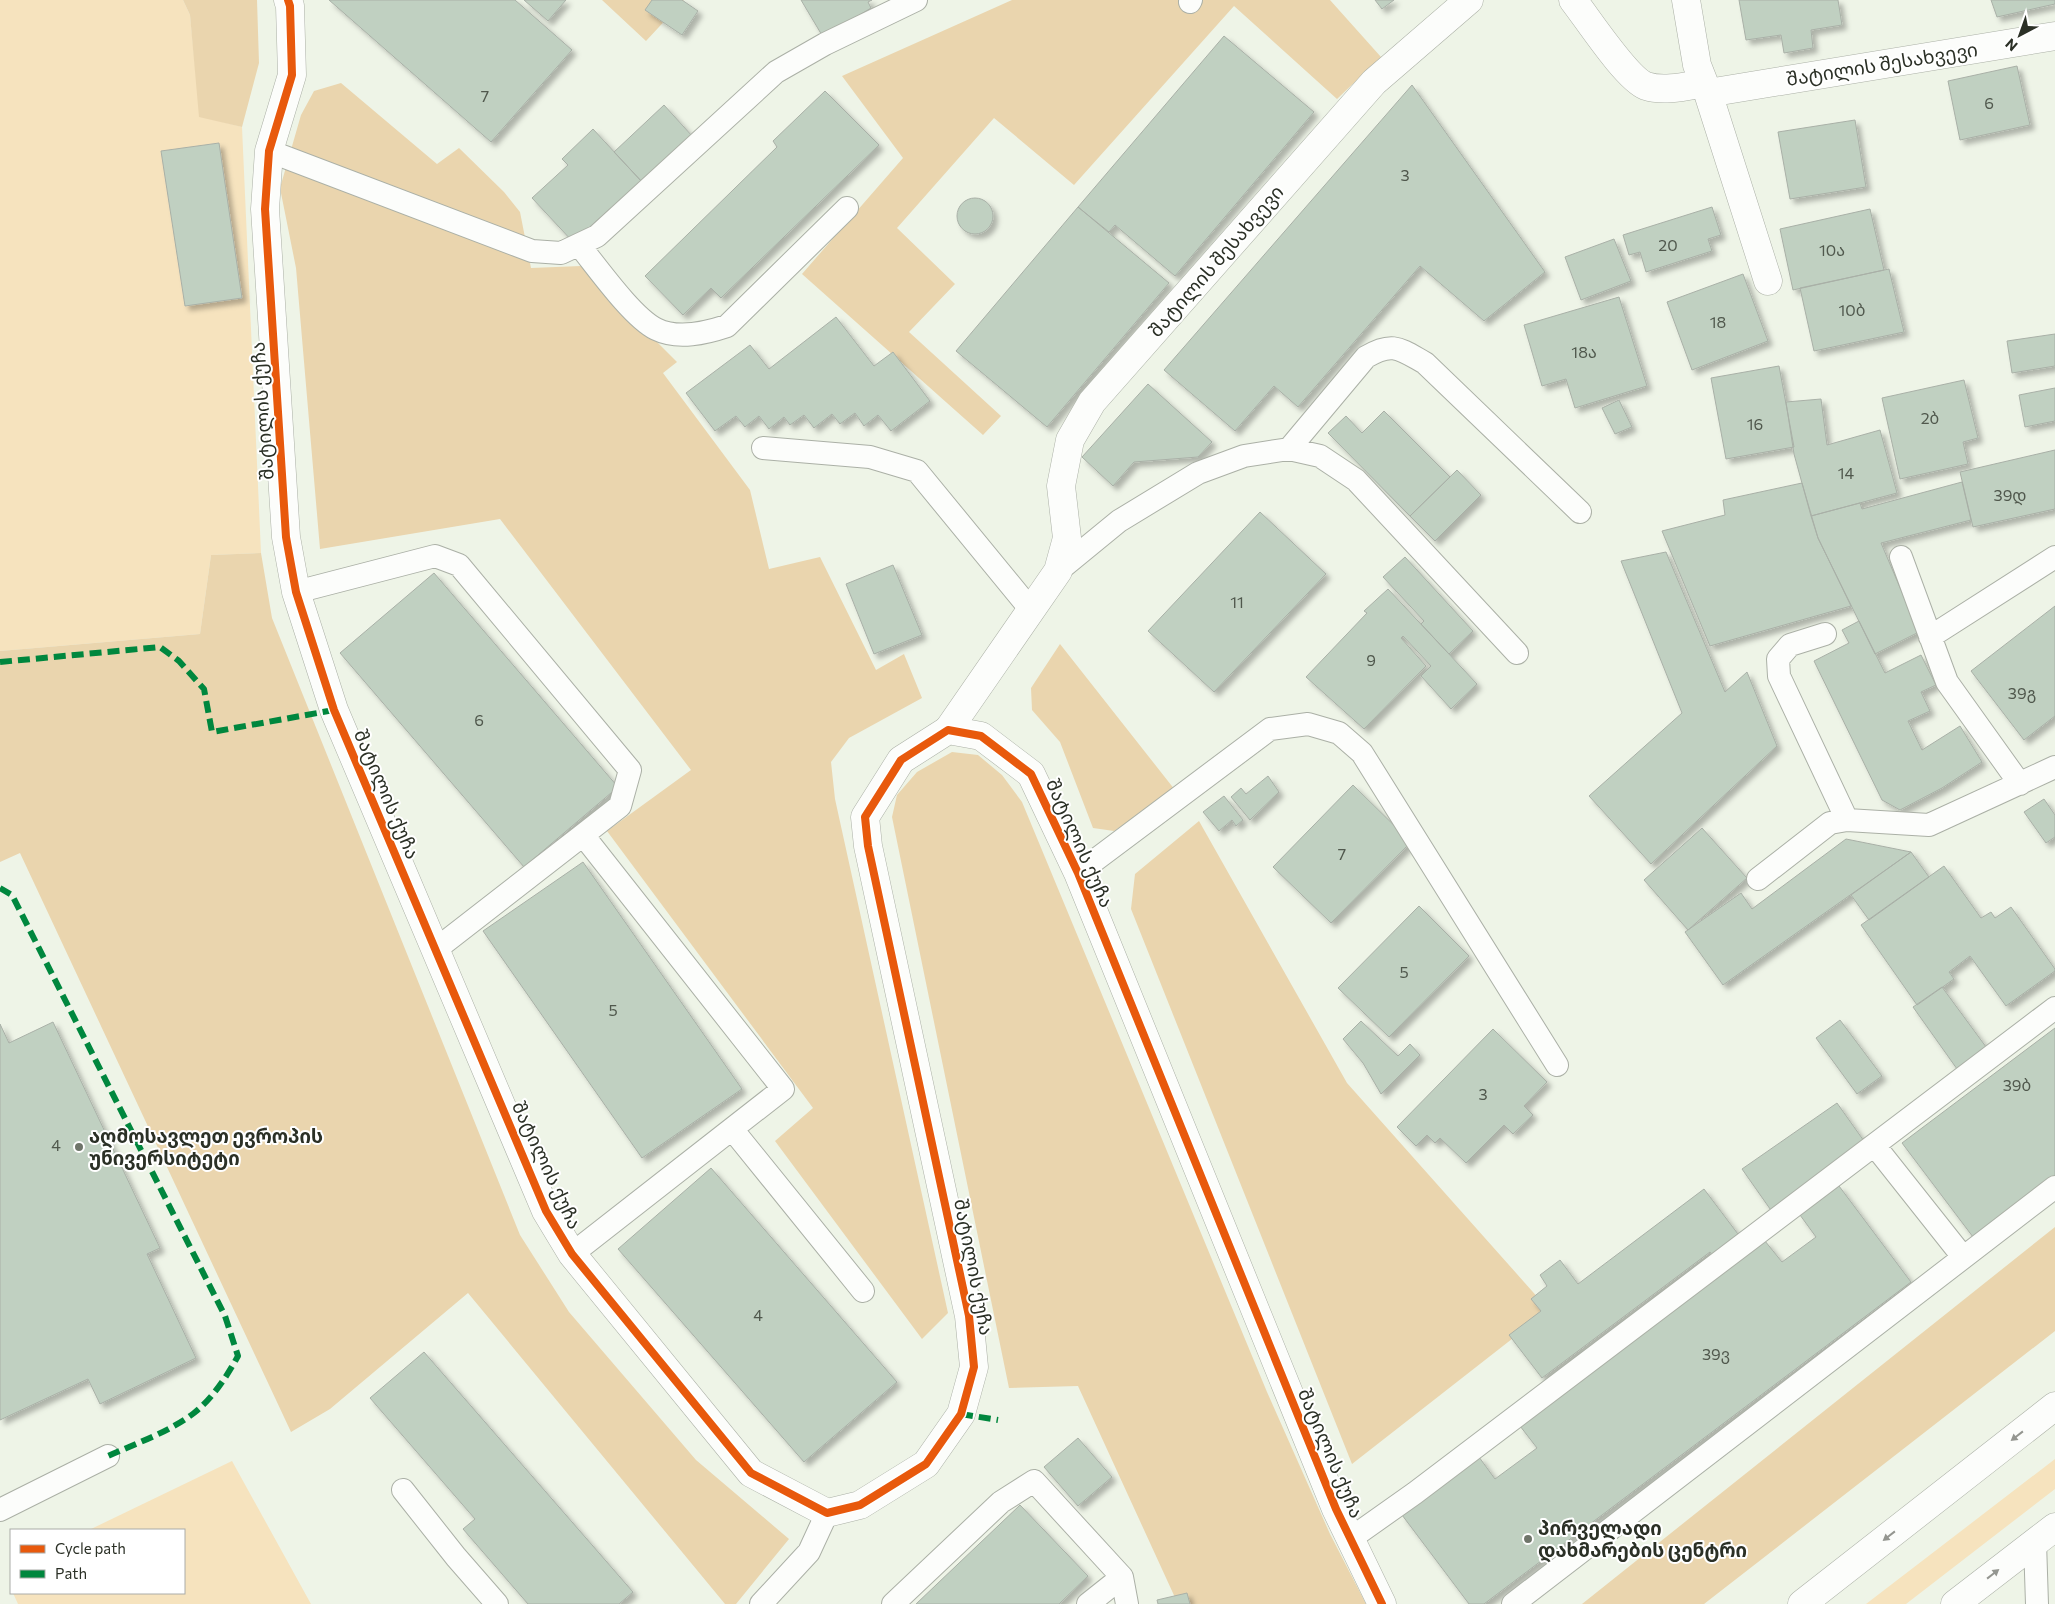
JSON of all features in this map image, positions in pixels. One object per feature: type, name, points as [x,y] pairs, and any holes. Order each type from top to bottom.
[{"type":"street","name":"შატილის ქუჩა","points":[[288,0],[290,6],[292,75],[269,151],[265,209],[282,488],[286,537],[296,592],[334,710],[546,1211],[572,1254],[751,1473],[827,1513],[860,1505],[926,1464],[961,1414],[974,1367],[969,1316],[868,846],[865,817],[901,760],[948,730],[981,736],[1031,774],[1078,873],[1332,1500],[1382,1604]]},
{"type":"street","name":"შატილის შესახვევი","points":[[948,730],[1058,571],[1067,538],[1061,486],[1070,440],[1092,402],[1374,82],[1469,0]]},
{"type":"street","name":"შატილის შესახვევი","points":[[1574,0],[1627,71],[1646,86],[1670,88],[1706,88],[2055,36]]},
{"type":"street","points":[[1686,0],[1697,65],[1768,281]]},
{"type":"street","points":[[1802,1604],[2055,1406]]},
{"type":"street","points":[[1955,1604],[2045,1534]]},
{"type":"lane","points":[[269,151],[532,251],[561,253],[597,236],[776,72],[825,44],[916,0]]},
{"type":"lane","points":[[579,245],[636,313],[657,329],[682,335],[709,332],[727,326],[847,208]]},
{"type":"lane","points":[[1289,449],[1366,357],[1380,349],[1400,348],[1425,363],[1580,512]]},
{"type":"lane","points":[[763,448],[870,457],[917,470],[1031,610]]},
{"type":"lane","name":"შატილის შესახვევი","points":[[1058,571],[1119,521],[1198,473],[1244,456],[1289,449],[1320,456],[1356,480],[1517,653]]},
{"type":"lane","points":[[296,592],[435,556],[459,566],[630,770],[620,806],[435,950]]},
{"type":"lane","points":[[1901,557],[1947,682],[2020,784]]},
{"type":"lane","points":[[1930,637],[2055,557]]},
{"type":"lane","points":[[1825,634],[1790,645],[1778,659],[1779,676],[1847,820]]},
{"type":"lane","points":[[1078,873],[1270,730],[1308,724],[1339,733],[1362,753],[1557,1065]]},
{"type":"lane","points":[[1758,879],[1830,823],[1847,820],[1928,825],[2055,767]]},
{"type":"lane","points":[[572,1254],[783,1090],[583,835]]},
{"type":"lane","points":[[1350,1539],[1415,1493],[2055,1008]]},
{"type":"lane","points":[[732,1129],[862,1291]]},
{"type":"lane","points":[[1875,1146],[1963,1257]]},
{"type":"lane","points":[[1512,1604],[2055,1187]]},
{"type":"lane","points":[[0,1510],[108,1456]]},
{"type":"lane","points":[[893,1604],[1001,1502],[1034,1481],[1122,1577],[1126,1604]]},
{"type":"lane","points":[[403,1490],[456,1558],[497,1604]]},
{"type":"lane","points":[[761,1604],[809,1552],[827,1513]]},
{"type":"lane","points":[[2036,1604],[2045,1534]]},
{"type":"lane","points":[[1088,1604],[1122,1577]]},
{"type":"shaded area","points":[[0,0],[183,0],[190,15],[200,116],[242,127],[261,553],[211,555],[200,634],[0,651]],"holes":[[[218,143],[242,298],[185,306],[162,152]]]},
{"type":"shaded area","points":[[183,0],[257,0],[259,63],[242,127],[199,117],[190,15]]},
{"type":"shaded area","points":[[602,0],[684,0],[646,41]]},
{"type":"shaded area","points":[[1012,0],[1330,0],[1381,57],[1337,99],[1234,6],[1074,185],[994,118],[897,228],[955,284],[909,332],[1001,416],[983,435],[802,274],[903,158],[842,76]]},
{"type":"shaded area","points":[[341,83],[437,164],[459,148],[504,192],[520,212],[531,268],[581,266],[677,362],[663,373],[750,490],[769,569],[820,557],[876,670],[904,654],[922,698],[849,738],[831,762],[835,799],[948,1313],[922,1339],[775,1141],[813,1108],[607,831],[691,770],[500,519],[320,549],[296,268],[280,188],[301,115],[314,91]]},
{"type":"shaded area","points":[[261,553],[272,618],[520,1235],[569,1312],[696,1460],[789,1539],[736,1604],[725,1604],[468,1293],[330,1409],[291,1432],[20,853],[0,862],[0,651],[200,634],[211,555]]},
{"type":"shaded area","points":[[1060,644],[1175,790],[1114,831],[1093,828],[1060,742],[1032,710],[1031,688]]},
{"type":"shaded area","points":[[952,752],[978,755],[1002,775],[1022,802],[1267,1392],[1330,1534],[1366,1604],[1178,1604],[1078,1386],[1009,1388],[892,817],[897,795],[917,772]]},
{"type":"shaded area","points":[[1199,821],[1347,1083],[1549,1310],[1352,1464],[1131,909],[1135,874]]},
{"type":"shaded area","points":[[2055,1227],[2055,1331],[1704,1604],[1582,1604]]},
{"type":"shaded area","points":[[2055,1459],[2055,1489],[1906,1604],[1866,1604]]},
{"type":"shaded area","points":[[232,1461],[311,1604],[18,1604],[13,1594],[185,1594],[185,1529],[91,1529]]},
{"type":"building","points":[[329,0],[515,0],[572,50],[491,142]]},
{"type":"building","points":[[524,0],[566,0],[548,21]]},
{"type":"building","points":[[652,0],[682,0],[698,11],[682,35],[645,10]]},
{"type":"building","points":[[801,0],[872,0],[868,2],[871,8],[823,37]]},
{"type":"building","points":[[1375,0],[1394,0],[1382,9]]},
{"type":"building","points":[[1739,0],[1838,0],[1842,25],[1811,30],[1813,48],[1784,53],[1781,35],[1746,40]]},
{"type":"building","points":[[1991,0],[2055,0],[2055,4],[1997,17]]},
{"type":"building","points":[[1224,36],[1314,112],[1175,276],[1115,225],[1109,232],[1078,207]]},
{"type":"building","points":[[2017,66],[2030,125],[1960,140],[1948,81]]},
{"type":"building","points":[[1412,85],[1545,272],[1484,321],[1420,266],[1298,407],[1274,386],[1235,431],[1164,370]]},
{"type":"building","points":[[825,91],[879,145],[721,298],[711,288],[683,315],[645,276],[777,147],[773,141]]},
{"type":"building","points":[[664,105],[693,137],[643,183],[614,152]]},
{"type":"building","points":[[1855,120],[1866,187],[1790,199],[1778,132]]},
{"type":"building","points":[[593,129],[643,183],[612,211],[611,208],[573,242],[532,198],[568,165],[562,159]]},
{"type":"building","points":[[219,143],[242,298],[185,306],[161,151]]},
{"type":"building","points":[[975,198],[987,204],[993,216],[987,228],[975,234],[963,228],[957,216],[963,204]]},
{"type":"building","points":[[1078,207],[1169,283],[1047,427],[956,351]]},
{"type":"building","points":[[1712,207],[1721,235],[1708,239],[1712,251],[1646,272],[1640,252],[1629,255],[1623,235]]},
{"type":"building","points":[[1870,209],[1884,270],[1793,290],[1780,229]]},
{"type":"building","points":[[1614,239],[1631,281],[1581,300],[1565,257]]},
{"type":"building","points":[[1889,269],[1904,332],[1814,351],[1800,288]]},
{"type":"building","points":[[1743,274],[1768,341],[1692,370],[1667,302]]},
{"type":"building","points":[[1619,297],[1647,386],[1575,408],[1566,379],[1542,386],[1524,325]]},
{"type":"building","points":[[836,317],[874,366],[893,352],[930,401],[891,431],[878,415],[864,426],[855,413],[840,424],[832,414],[814,428],[804,415],[790,425],[784,417],[769,429],[759,416],[745,427],[736,416],[715,431],[686,393],[750,345],[769,369]]},
{"type":"building","points":[[2055,334],[2055,366],[2012,373],[2007,341]]},
{"type":"building","points":[[1779,366],[1794,447],[1726,459],[1711,378]]},
{"type":"building","points":[[1964,380],[1978,438],[1963,442],[1968,464],[1900,479],[1882,398]]},
{"type":"building","points":[[1148,384],[1212,442],[1198,457],[1134,462],[1113,486],[1082,457]]},
{"type":"building","points":[[2055,388],[2055,421],[2025,427],[2019,395]]},
{"type":"building","points":[[1821,399],[1827,445],[1880,430],[1897,493],[1811,516],[1794,454],[1786,402]]},
{"type":"building","points":[[1619,400],[1632,427],[1615,434],[1602,408]]},
{"type":"building","points":[[1384,411],[1450,477],[1410,516],[1328,433],[1346,416],[1362,433]]},
{"type":"building","points":[[2055,450],[2055,509],[1973,527],[1960,472]]},
{"type":"building","points":[[1457,470],[1481,495],[1435,541],[1410,516]]},
{"type":"building","points":[[1962,482],[1971,520],[1881,543],[1919,632],[1875,654],[1818,538],[1811,516],[1860,503],[1862,509]]},
{"type":"building","points":[[1802,483],[1818,538],[1851,606],[1710,646],[1662,531],[1725,515],[1723,500]]},
{"type":"building","points":[[1260,512],[1326,574],[1214,692],[1148,631]]},
{"type":"building","points":[[1666,552],[1725,692],[1747,672],[1777,746],[1651,864],[1589,796],[1682,713],[1621,561]]},
{"type":"building","points":[[1405,557],[1473,631],[1449,654],[1421,624],[1424,621],[1383,577]]},
{"type":"building","points":[[893,565],[922,635],[874,654],[846,584]]},
{"type":"building","points":[[434,573],[618,787],[524,867],[340,653]]},
{"type":"building","points":[[1388,589],[1477,684],[1451,709],[1421,676],[1431,666],[1403,636],[1401,638],[1426,666],[1364,729],[1306,677],[1367,613],[1364,611]]},
{"type":"building","points":[[2055,606],[2055,716],[2024,740],[1971,671]]},
{"type":"building","points":[[1859,621],[1885,673],[1921,655],[1936,685],[1921,692],[1930,711],[1908,721],[1922,750],[1960,726],[1982,762],[1942,788],[1900,810],[1882,800],[1814,661],[1849,643],[1842,630]]},
{"type":"building","points":[[1268,776],[1279,792],[1250,820],[1231,797],[1241,788],[1246,794]]},
{"type":"building","points":[[1353,785],[1411,842],[1331,923],[1273,867]]},
{"type":"building","points":[[1224,796],[1243,820],[1236,826],[1232,820],[1219,831],[1203,812]]},
{"type":"building","points":[[2044,799],[2055,815],[2055,837],[2046,843],[2024,812]]},
{"type":"building","points":[[1702,828],[1747,878],[1688,930],[1644,880]]},
{"type":"building","points":[[1846,839],[1911,852],[1723,985],[1685,932],[1741,893],[1752,909]]},
{"type":"building","points":[[1911,852],[1929,877],[1869,920],[1851,895]]},
{"type":"building","points":[[583,862],[742,1089],[642,1158],[483,931]]},
{"type":"building","points":[[1944,866],[1981,918],[1991,912],[1995,918],[2011,907],[2055,969],[2055,971],[2006,1006],[1970,956],[1949,972],[1954,979],[1917,1005],[1861,925]]},
{"type":"building","points":[[1419,906],[1469,956],[1389,1037],[1338,988]]},
{"type":"building","points":[[1942,987],[1992,1055],[1962,1076],[1913,1007]]},
{"type":"building","points":[[1840,1020],[1882,1076],[1857,1094],[1816,1038]]},
{"type":"building","points":[[1361,1021],[1398,1056],[1410,1044],[1420,1055],[1381,1094],[1363,1063],[1343,1039]]},
{"type":"building","points":[[53,1022],[160,1248],[147,1254],[196,1358],[100,1404],[88,1379],[0,1420],[0,1024],[9,1043]]},
{"type":"building","points":[[2055,1028],[2055,1176],[1973,1237],[1902,1143]]},
{"type":"building","points":[[1493,1029],[1547,1082],[1524,1106],[1533,1115],[1513,1134],[1504,1125],[1466,1163],[1440,1138],[1435,1143],[1427,1135],[1416,1146],[1397,1127]]},
{"type":"building","points":[[1837,1103],[1864,1141],[1775,1216],[1742,1169]]},
{"type":"building","points":[[711,1168],[897,1382],[804,1462],[618,1249]]},
{"type":"building","points":[[1839,1186],[1911,1282],[1484,1604],[1469,1604],[1402,1515],[1479,1457],[1495,1479],[1537,1448],[1520,1426],[1765,1241],[1782,1262],[1816,1237],[1800,1215]]},
{"type":"building","points":[[1704,1189],[1741,1238],[1714,1258],[1710,1252],[1542,1378],[1509,1335],[1541,1311],[1531,1299],[1547,1286],[1540,1275],[1560,1260],[1578,1284]]},
{"type":"building","points":[[424,1352],[633,1592],[619,1604],[528,1604],[463,1529],[475,1519],[370,1398]]},
{"type":"building","points":[[1078,1438],[1112,1477],[1078,1506],[1044,1467]]},
{"type":"building","points":[[1020,1505],[1088,1576],[1059,1604],[916,1604]]},
{"type":"building","points":[[1187,1593],[1190,1604],[1158,1604],[1157,1600]]},
{"type":"marked path","points":[[0,662],[160,647],[179,661],[204,689],[212,732],[334,710]]},
{"type":"marked path","points":[[0,888],[12,895],[225,1316],[238,1356],[219,1386],[194,1413],[163,1432],[108,1456]]},
{"type":"marked path","points":[[961,1414],[998,1420]]},
{"type":"cycle path","points":[[288,0],[290,6],[292,75],[269,151],[265,209],[286,537],[296,592],[334,710],[546,1211],[572,1254],[751,1473],[827,1513],[860,1505],[926,1464],[961,1414],[974,1367],[969,1316],[868,846],[865,817],[901,760],[948,730],[981,736],[1031,774],[1078,873],[1336,1509],[1382,1604]]},
{"type":"place","name":"აღმოსავლეთ ევროპის უნივერსიტეტი","points":[[79,1147]]},
{"type":"place","name":"პირველადი დახმარების ცენტრი","points":[[1528,1539]]}]
